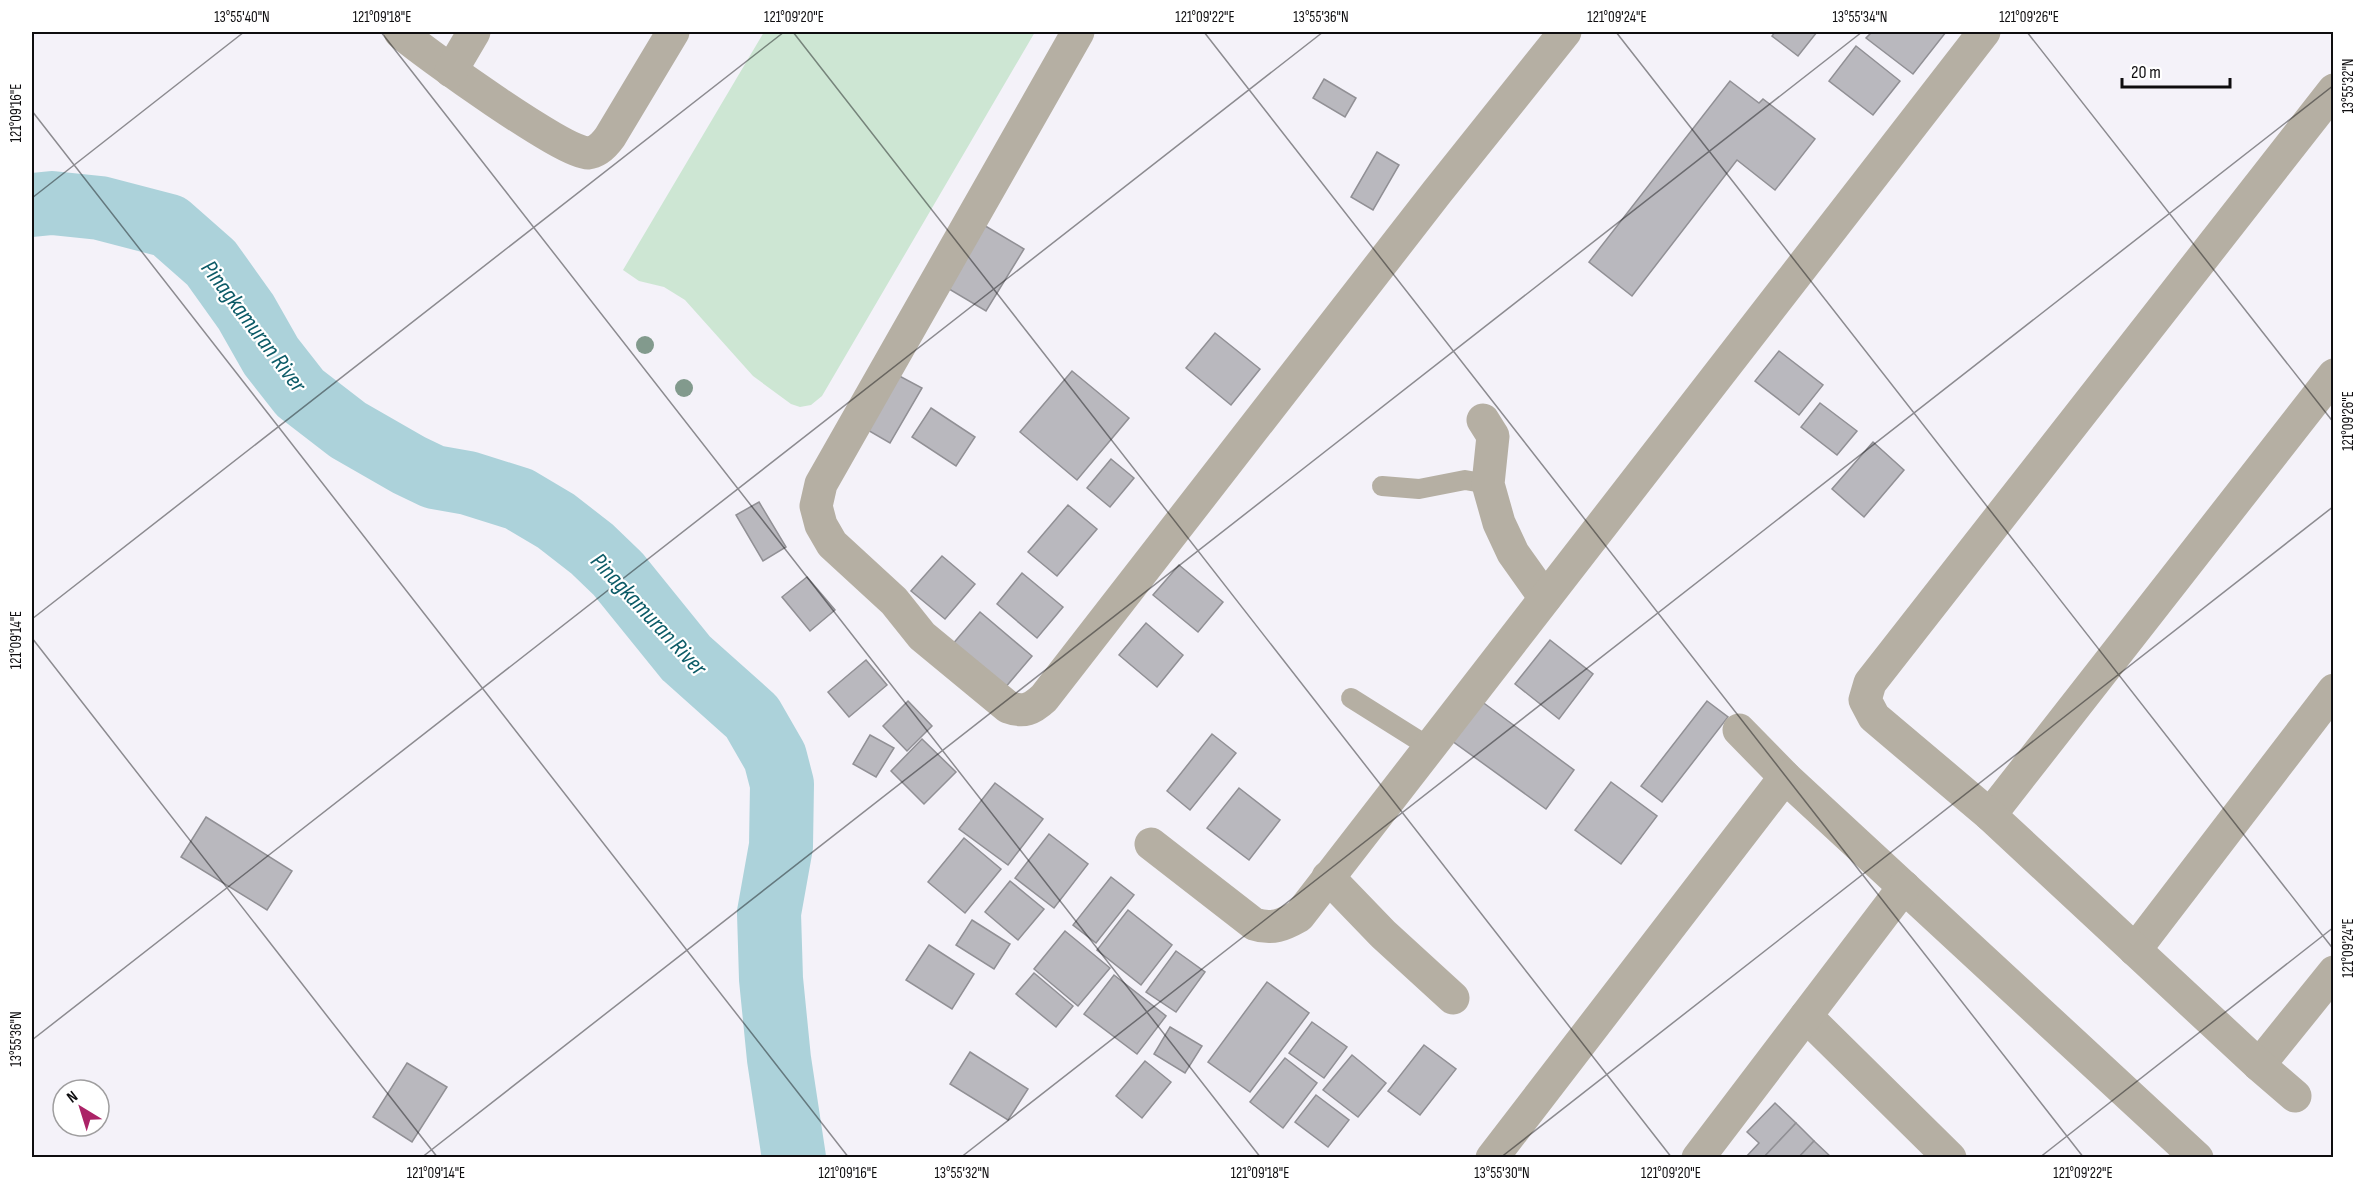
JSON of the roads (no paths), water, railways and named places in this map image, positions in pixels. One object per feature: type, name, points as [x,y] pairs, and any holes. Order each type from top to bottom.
[{"type":"street","points":[[400,32],[451,71],[560,142],[579,152],[589,153],[598,150],[610,137],[673,32]]},
{"type":"street","points":[[451,71],[474,32]]},
{"type":"street","points":[[1078,32],[821,484],[816,506],[821,525],[832,544],[894,601],[922,636],[1008,707],[1025,711],[1035,707],[1044,698],[1430,201],[1565,32]]},
{"type":"street","points":[[1151,844],[1254,924],[1267,929],[1281,926],[1299,916],[1984,32]]},
{"type":"street","points":[[2295,1095],[2259,1065],[1990,815],[1874,717],[1865,700],[1870,683],[2334,90]]},
{"type":"street","points":[[1990,815],[2334,375]]},
{"type":"street","points":[[1483,420],[1493,436],[1488,484],[1499,523],[1513,554],[1545,598]]},
{"type":"street","points":[[2135,950],[2334,690]]},
{"type":"street","points":[[1739,730],[1785,777],[2197,1158]]},
{"type":"street","points":[[1492,1158],[1785,777]]},
{"type":"street","points":[[1328,878],[1383,934],[1453,998]]},
{"type":"street","points":[[1706,1155],[1806,1016],[1904,887]]},
{"type":"street","points":[[2259,1065],[2334,972]]},
{"type":"street","points":[[1806,1016],[1950,1158]]},
{"type":"lane","points":[[1382,486],[1419,489],[1465,480],[1488,484]]},
{"type":"lane","points":[[1351,698],[1430,747]]},
{"type":"waterway","name":"Pinagkamuran River","points":[[32,205],[52,203],[100,208],[169,226],[211,263],[246,312],[271,356],[300,393],[348,430],[409,465],[434,477],[468,483],[519,499],[556,521],[592,549],[618,574],[686,658],[752,717],[775,757],[782,784],[781,846],[769,913],[771,979],[779,1059],[794,1158]]}]
